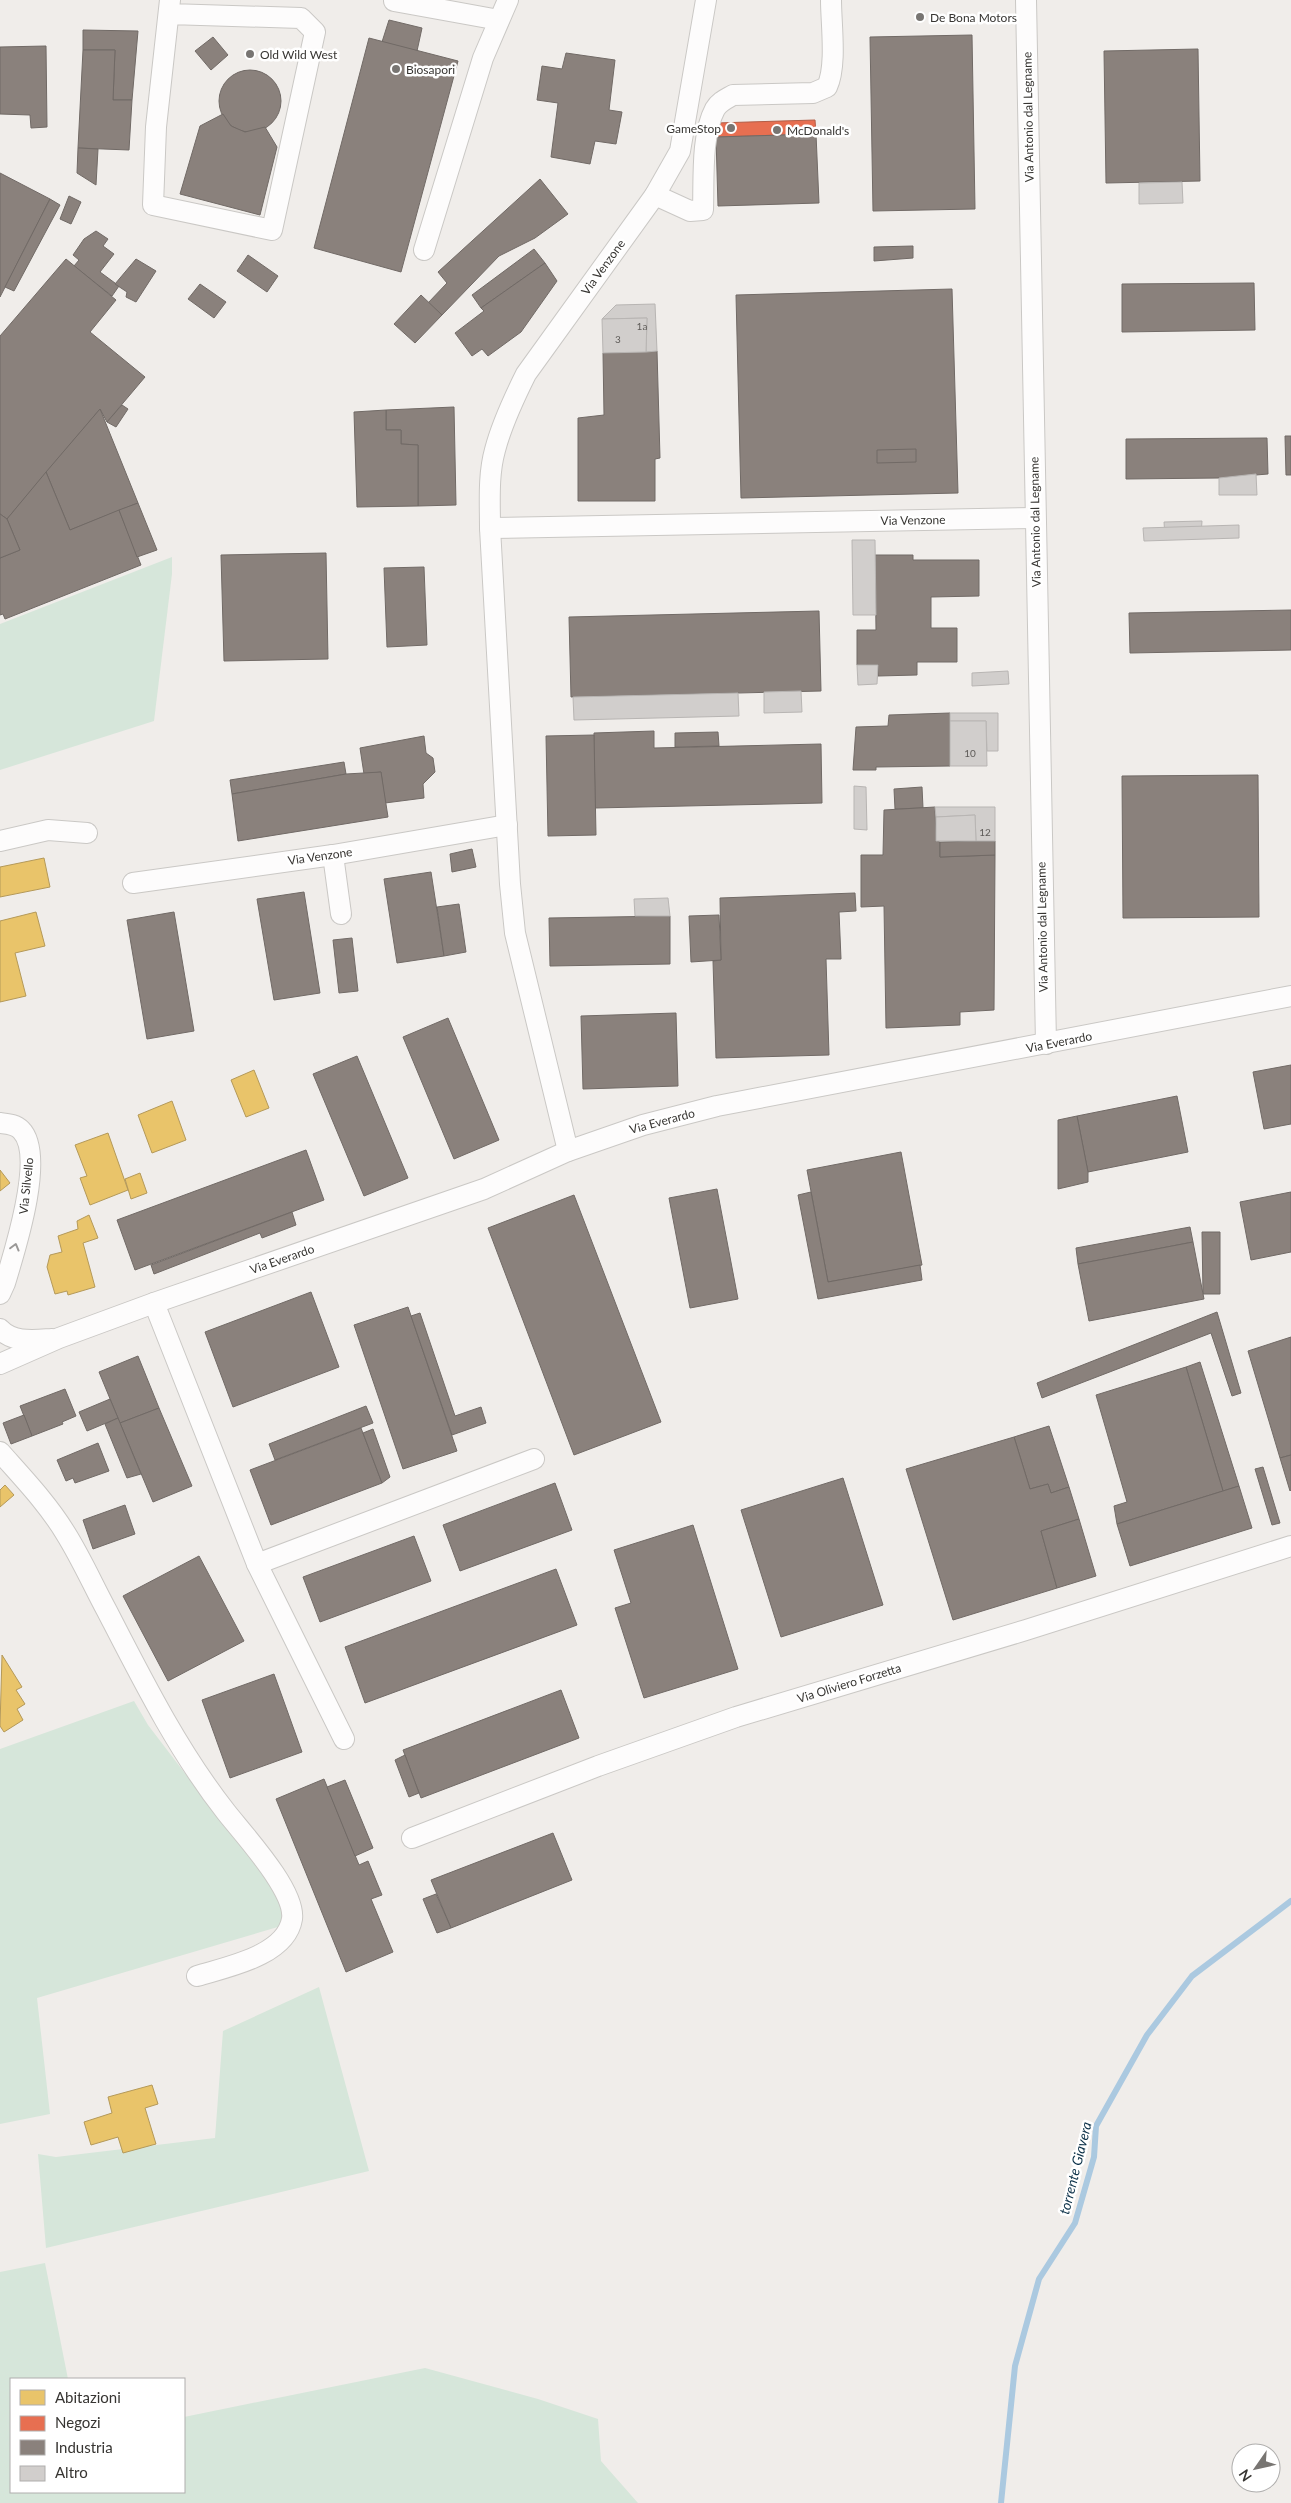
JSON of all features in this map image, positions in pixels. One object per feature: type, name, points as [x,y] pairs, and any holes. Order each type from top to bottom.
[{"type":"street","points":[[424,250],[483,58],[508,0]]},
{"type":"street","name":"Via Venzone","points":[[568,1150],[516,933],[510,884],[490,528],[490,478],[494,451],[522,381],[547,342],[655,195],[680,151],[706,0]]},
{"type":"street","points":[[655,195],[690,211],[703,210],[707,134],[715,109],[722,101],[733,95],[813,93],[827,87],[831,79],[832,65],[830,0]]},
{"type":"street","name":"Via Antonio dal Legname","points":[[1026,0],[1046,1044]]},
{"type":"street","points":[[394,1],[499,20]]},
{"type":"street","points":[[170,7],[300,18],[315,32],[272,230],[153,206],[156,127],[170,7]]},
{"type":"street","name":"Via Venzone","points":[[490,528],[1036,518]]},
{"type":"street","name":"Via Venzone","points":[[133,883],[333,855],[507,826]]},
{"type":"street","points":[[0,841],[48,830],[87,833]]},
{"type":"street","points":[[333,855],[341,914]]},
{"type":"street","name":"Via Everardo","points":[[0,1364],[59,1338],[154,1303],[484,1189],[568,1150],[643,1125],[718,1106],[1291,996]]},
{"type":"street","name":"Via Silvello","points":[[0,1123],[12,1124],[21,1130],[27,1140],[31,1156],[26,1210],[5,1284],[0,1294]]},
{"type":"street","points":[[154,1303],[257,1564],[344,1739]]},
{"type":"street","name":"Via Everardo","points":[[0,1329],[10,1337],[30,1340],[59,1338]]},
{"type":"street","points":[[0,1452],[52,1511],[132,1660],[189,1757],[222,1806],[280,1884],[292,1905],[292,1919],[287,1934],[276,1945],[257,1957],[197,1976]]},
{"type":"street","points":[[257,1564],[534,1459]]},
{"type":"street","name":"Via Oliviero Forzetta","points":[[412,1838],[598,1766],[736,1717],[1026,1630],[1291,1546]]},
{"type":"green space","points":[[172,557],[172,574],[154,721],[0,770],[0,624]]},
{"type":"green space","points":[[134,1701],[148,1725],[298,1921],[37,1998],[50,2114],[0,2124],[0,1749]]},
{"type":"green space","points":[[319,1987],[369,2171],[46,2248],[38,2154],[56,2157],[215,2138],[223,2031]]},
{"type":"green space","points":[[45,2263],[68,2378],[10,2378],[10,2493],[185,2493],[185,2417],[425,2368],[538,2399],[598,2419],[601,2461],[638,2503],[0,2503],[0,2272]]},
{"type":"building: Abitazioni","points":[[44,858],[50,887],[0,897],[0,867]]},
{"type":"building: Abitazioni","points":[[36,912],[45,946],[15,953],[26,996],[0,1002],[0,921]]},
{"type":"building: Abitazioni","points":[[254,1070],[269,1108],[246,1117],[231,1080]]},
{"type":"building: Abitazioni","points":[[172,1101],[186,1140],[152,1153],[138,1115]]},
{"type":"building: Abitazioni","points":[[108,1133],[128,1190],[90,1205],[80,1178],[87,1176],[75,1145]]},
{"type":"building: Abitazioni","points":[[0,1170],[10,1183],[0,1191]]},
{"type":"building: Abitazioni","points":[[140,1173],[147,1193],[131,1199],[125,1179]]},
{"type":"building: Abitazioni","points":[[89,1215],[98,1238],[83,1243],[95,1287],[68,1295],[67,1291],[55,1294],[47,1267],[50,1255],[62,1252],[58,1236],[78,1229],[77,1221]]},
{"type":"building: Abitazioni","points":[[5,1485],[14,1495],[0,1507],[0,1490]]},
{"type":"building: Abitazioni","points":[[2,1655],[22,1687],[16,1690],[25,1704],[17,1709],[23,1720],[4,1732],[0,1726]]},
{"type":"building: Abitazioni","points":[[152,2085],[158,2104],[145,2108],[156,2144],[123,2153],[118,2137],[91,2145],[84,2122],[112,2113],[108,2097]]},
{"type":"building: Negozi","points":[[815,120],[816,134],[716,137],[716,123]]},
{"type":"building: Industria","points":[[389,20],[422,28],[417,51],[382,42]]},
{"type":"building: Industria","points":[[83,30],[138,31],[132,100],[113,100],[115,50],[83,50]]},
{"type":"building: Industria","points":[[972,35],[975,209],[873,211],[870,37]]},
{"type":"building: Industria","points":[[213,37],[228,55],[211,70],[195,51]]},
{"type":"building: Industria","points":[[369,38],[458,61],[401,272],[314,248]]},
{"type":"building: Industria","points":[[46,46],[47,127],[31,128],[30,115],[0,114],[0,47]]},
{"type":"building: Industria","points":[[1198,49],[1200,181],[1106,183],[1104,51]]},
{"type":"building: Industria","points":[[83,50],[115,50],[113,100],[132,100],[129,150],[78,148]]},
{"type":"building: Industria","points":[[566,53],[615,60],[609,110],[622,112],[616,144],[595,141],[590,164],[551,157],[558,103],[537,100],[542,66],[562,69]]},
{"type":"building: Industria","points":[[250,70],[262,73],[272,79],[278,89],[281,101],[278,113],[272,123],[262,129],[250,132],[238,129],[228,123],[222,113],[219,101],[222,89],[228,79],[238,73]]},
{"type":"building: Industria","points":[[223,114],[231,126],[245,132],[265,127],[277,147],[260,215],[180,194],[200,126]]},
{"type":"building: Industria","points":[[816,134],[819,203],[718,206],[716,137]]},
{"type":"building: Industria","points":[[78,148],[98,149],[96,185],[77,173]]},
{"type":"building: Industria","points":[[0,173],[50,199],[0,297]]},
{"type":"building: Industria","points":[[540,179],[568,214],[535,238],[499,256],[442,315],[428,303],[447,283],[438,272]]},
{"type":"building: Industria","points":[[69,196],[81,202],[71,224],[60,219]]},
{"type":"building: Industria","points":[[50,199],[60,205],[14,291],[5,287]]},
{"type":"building: Industria","points":[[96,231],[108,239],[103,246],[114,254],[100,272],[119,286],[112,296],[74,266],[79,260],[73,255],[84,239]]},
{"type":"building: Industria","points":[[913,246],[913,258],[874,261],[874,247]]},
{"type":"building: Industria","points":[[534,249],[545,263],[481,308],[472,295]]},
{"type":"building: Industria","points":[[248,255],[278,276],[267,292],[237,271]]},
{"type":"building: Industria","points":[[66,259],[116,300],[90,332],[145,377],[107,422],[100,409],[7,519],[0,514],[0,336]]},
{"type":"building: Industria","points":[[136,259],[156,271],[136,302],[126,297],[127,292],[115,284]]},
{"type":"building: Industria","points":[[545,263],[557,281],[521,332],[488,356],[482,349],[472,356],[455,333],[484,311],[481,308]]},
{"type":"building: Industria","points":[[1254,283],[1255,330],[1122,332],[1122,284]]},
{"type":"building: Industria","points":[[200,284],[226,302],[214,318],[188,299]]},
{"type":"building: Industria","points":[[952,289],[958,493],[741,498],[736,295]]},
{"type":"building: Industria","points":[[421,295],[442,315],[415,343],[394,324]]},
{"type":"building: Industria","points":[[657,351],[660,458],[655,459],[655,501],[578,501],[578,418],[604,415],[603,353]]},
{"type":"building: Industria","points":[[122,405],[128,409],[116,427],[107,422]]},
{"type":"building: Industria","points":[[454,407],[456,505],[418,506],[418,445],[401,444],[401,430],[386,430],[386,410]]},
{"type":"building: Industria","points":[[100,409],[138,503],[70,530],[46,472]]},
{"type":"building: Industria","points":[[386,410],[386,430],[401,430],[401,444],[418,445],[418,506],[357,507],[354,412]]},
{"type":"building: Industria","points":[[1285,436],[1291,436],[1291,475],[1286,475]]},
{"type":"building: Industria","points":[[1267,438],[1268,474],[1219,478],[1126,479],[1126,439]]},
{"type":"building: Industria","points":[[916,449],[916,462],[877,463],[877,450]]},
{"type":"building: Industria","points":[[46,472],[70,530],[119,510],[141,565],[5,619],[3,614],[0,615],[0,558],[20,550],[7,519]]},
{"type":"building: Industria","points":[[138,503],[157,550],[137,557],[119,510]]},
{"type":"building: Industria","points":[[0,514],[7,519],[20,550],[0,558]]},
{"type":"building: Industria","points":[[326,553],[328,659],[224,661],[221,555]]},
{"type":"building: Industria","points":[[875,555],[913,555],[913,560],[979,560],[979,596],[931,597],[931,628],[957,628],[957,662],[917,662],[917,675],[878,676],[878,665],[857,665],[857,630],[876,630]]},
{"type":"building: Industria","points":[[424,567],[427,645],[387,647],[384,568]]},
{"type":"building: Industria","points":[[1291,610],[1291,650],[1130,653],[1129,613]]},
{"type":"building: Industria","points":[[819,611],[821,691],[571,697],[569,617]]},
{"type":"building: Industria","points":[[950,713],[950,766],[876,767],[876,770],[853,770],[856,727],[888,726],[889,715]]},
{"type":"building: Industria","points":[[654,731],[654,748],[821,744],[822,803],[595,808],[594,733]]},
{"type":"building: Industria","points":[[718,732],[719,746],[675,747],[675,733]]},
{"type":"building: Industria","points":[[594,735],[596,835],[548,836],[546,736]]},
{"type":"building: Industria","points":[[424,736],[426,753],[433,758],[435,772],[423,784],[424,798],[385,803],[381,772],[364,774],[360,748]]},
{"type":"building: Industria","points":[[344,762],[346,774],[232,794],[230,780]]},
{"type":"building: Industria","points":[[381,772],[388,817],[238,841],[232,794],[346,774]]},
{"type":"building: Industria","points":[[1258,775],[1259,917],[1123,918],[1122,776]]},
{"type":"building: Industria","points":[[922,787],[923,808],[895,809],[894,789]]},
{"type":"building: Industria","points":[[935,807],[936,841],[940,842],[940,857],[995,855],[994,1010],[960,1012],[960,1025],[886,1028],[884,906],[861,907],[861,855],[883,855],[884,810]]},
{"type":"building: Industria","points":[[995,841],[995,855],[940,857],[940,842]]},
{"type":"building: Industria","points":[[472,849],[476,867],[452,872],[450,854]]},
{"type":"building: Industria","points":[[431,872],[444,956],[397,963],[384,879]]},
{"type":"building: Industria","points":[[304,892],[320,993],[274,1000],[257,899]]},
{"type":"building: Industria","points":[[855,893],[856,911],[839,912],[841,959],[826,959],[829,1055],[716,1058],[713,961],[721,960],[720,898]]},
{"type":"building: Industria","points":[[459,904],[466,952],[444,956],[437,907]]},
{"type":"building: Industria","points":[[174,912],[194,1031],[147,1039],[127,920]]},
{"type":"building: Industria","points":[[719,915],[721,960],[691,962],[689,916]]},
{"type":"building: Industria","points":[[670,916],[670,964],[550,966],[549,918]]},
{"type":"building: Industria","points":[[352,938],[358,991],[339,993],[333,940]]},
{"type":"building: Industria","points":[[676,1013],[678,1086],[583,1089],[581,1016]]},
{"type":"building: Industria","points":[[448,1018],[499,1140],[454,1159],[403,1037]]},
{"type":"building: Industria","points":[[357,1056],[408,1178],[364,1196],[313,1074]]},
{"type":"building: Industria","points":[[1291,1065],[1291,1124],[1264,1129],[1253,1072]]},
{"type":"building: Industria","points":[[1177,1096],[1188,1152],[1088,1172],[1077,1116]]},
{"type":"building: Industria","points":[[1077,1116],[1088,1172],[1088,1182],[1058,1189],[1058,1120]]},
{"type":"building: Industria","points":[[306,1150],[324,1200],[135,1270],[117,1220]]},
{"type":"building: Industria","points":[[901,1152],[922,1265],[828,1282],[807,1170]]},
{"type":"building: Industria","points":[[717,1189],[738,1299],[690,1308],[669,1198]]},
{"type":"building: Industria","points":[[811,1192],[828,1282],[920,1265],[922,1280],[818,1299],[798,1195]]},
{"type":"building: Industria","points":[[1291,1192],[1291,1252],[1251,1260],[1240,1202]]},
{"type":"building: Industria","points":[[574,1195],[661,1422],[574,1455],[488,1228]]},
{"type":"building: Industria","points":[[292,1212],[296,1225],[262,1238],[260,1233],[154,1274],[151,1265]]},
{"type":"building: Industria","points":[[1190,1227],[1193,1242],[1078,1264],[1076,1248]]},
{"type":"building: Industria","points":[[1202,1232],[1220,1232],[1220,1294],[1203,1294]]},
{"type":"building: Industria","points":[[1193,1242],[1204,1299],[1089,1321],[1078,1264]]},
{"type":"building: Industria","points":[[311,1292],[339,1367],[233,1407],[205,1332]]},
{"type":"building: Industria","points":[[408,1307],[457,1451],[403,1469],[354,1325]]},
{"type":"building: Industria","points":[[1217,1312],[1241,1393],[1232,1396],[1211,1333],[1042,1398],[1037,1383]]},
{"type":"building: Industria","points":[[420,1313],[455,1416],[481,1407],[486,1423],[452,1435],[411,1316]]},
{"type":"building: Industria","points":[[1291,1337],[1291,1455],[1280,1458],[1248,1351]]},
{"type":"building: Industria","points":[[138,1356],[159,1408],[120,1423],[99,1372]]},
{"type":"building: Industria","points":[[1200,1362],[1239,1486],[1223,1491],[1186,1367]]},
{"type":"building: Industria","points":[[1186,1367],[1223,1491],[1117,1524],[1114,1506],[1127,1502],[1096,1395]]},
{"type":"building: Industria","points":[[65,1389],[76,1416],[62,1422],[63,1424],[32,1436],[20,1406]]},
{"type":"building: Industria","points":[[110,1399],[118,1418],[87,1431],[79,1412]]},
{"type":"building: Industria","points":[[366,1406],[373,1423],[275,1460],[269,1444]]},
{"type":"building: Industria","points":[[159,1408],[192,1486],[153,1502],[120,1423]]},
{"type":"building: Industria","points":[[24,1415],[32,1436],[11,1444],[3,1423]]},
{"type":"building: Industria","points":[[118,1418],[141,1474],[127,1478],[105,1424]]},
{"type":"building: Industria","points":[[1049,1426],[1069,1487],[1051,1493],[1048,1484],[1030,1489],[1014,1437]]},
{"type":"building: Industria","points":[[361,1428],[382,1483],[271,1525],[250,1470]]},
{"type":"building: Industria","points":[[373,1429],[390,1477],[382,1483],[363,1433]]},
{"type":"building: Industria","points":[[1014,1437],[1030,1489],[1048,1484],[1051,1493],[1069,1487],[1079,1519],[1041,1531],[1057,1588],[953,1620],[906,1469]]},
{"type":"building: Industria","points":[[98,1443],[109,1471],[75,1483],[73,1478],[66,1481],[57,1460]]},
{"type":"building: Industria","points":[[1291,1455],[1291,1490],[1290,1491],[1280,1458]]},
{"type":"building: Industria","points":[[1263,1467],[1280,1523],[1272,1525],[1255,1469]]},
{"type":"building: Industria","points":[[843,1478],[883,1605],[781,1637],[741,1510]]},
{"type":"building: Industria","points":[[555,1483],[572,1530],[460,1571],[443,1525]]},
{"type":"building: Industria","points":[[1239,1486],[1252,1528],[1130,1566],[1117,1524]]},
{"type":"building: Industria","points":[[125,1505],[135,1534],[93,1549],[83,1520]]},
{"type":"building: Industria","points":[[1079,1519],[1096,1576],[1057,1588],[1041,1531]]},
{"type":"building: Industria","points":[[693,1525],[738,1669],[644,1698],[615,1608],[631,1603],[614,1550]]},
{"type":"building: Industria","points":[[414,1536],[431,1581],[320,1622],[303,1577]]},
{"type":"building: Industria","points":[[199,1556],[244,1641],[168,1681],[123,1596]]},
{"type":"building: Industria","points":[[556,1569],[577,1625],[365,1703],[345,1647]]},
{"type":"building: Industria","points":[[274,1674],[302,1752],[230,1778],[202,1700]]},
{"type":"building: Industria","points":[[561,1690],[579,1738],[421,1798],[403,1750]]},
{"type":"building: Industria","points":[[405,1755],[419,1793],[409,1797],[395,1760]]},
{"type":"building: Industria","points":[[324,1779],[359,1865],[368,1861],[382,1895],[371,1899],[393,1952],[346,1972],[276,1799]]},
{"type":"building: Industria","points":[[345,1780],[373,1848],[355,1856],[327,1787]]},
{"type":"building: Industria","points":[[553,1833],[572,1880],[451,1928],[431,1880]]},
{"type":"building: Industria","points":[[436,1894],[451,1928],[437,1933],[423,1899]]},
{"type":"building: Altro","points":[[1182,182],[1183,203],[1139,204],[1139,183]]},
{"type":"building: Altro","points":[[655,304],[657,351],[646,352],[647,318],[602,319],[616,305]]},
{"type":"building: Altro","points":[[647,318],[646,352],[603,353],[602,319]]},
{"type":"building: Altro","points":[[1256,474],[1257,495],[1219,495],[1219,478]]},
{"type":"building: Altro","points":[[1202,521],[1201,536],[1165,536],[1164,522]]},
{"type":"building: Altro","points":[[1239,525],[1239,538],[1144,541],[1143,528]]},
{"type":"building: Altro","points":[[852,540],[875,540],[876,615],[853,615]]},
{"type":"building: Altro","points":[[857,665],[878,665],[877,684],[858,685]]},
{"type":"building: Altro","points":[[1008,671],[1009,684],[972,686],[972,673]]},
{"type":"building: Altro","points":[[801,691],[802,712],[764,713],[764,692]]},
{"type":"building: Altro","points":[[738,693],[739,716],[574,720],[573,697]]},
{"type":"building: Altro","points":[[950,713],[998,713],[998,751],[987,751],[986,721],[950,721]]},
{"type":"building: Altro","points":[[950,721],[986,721],[987,766],[950,766]]},
{"type":"building: Altro","points":[[854,786],[866,787],[867,830],[854,829]]},
{"type":"building: Altro","points":[[935,807],[995,807],[995,841],[976,841],[975,815],[936,817]]},
{"type":"building: Altro","points":[[975,815],[976,841],[936,841],[936,817]]},
{"type":"building: Altro","points":[[668,898],[670,916],[635,916],[634,899]]},
{"type":"waterway","name":"torrente Giavera","points":[[1001,2503],[1015,2366],[1039,2279],[1075,2223],[1094,2157],[1096,2126],[1147,2035],[1192,1976],[1291,1901]]},
{"type":"place","name":"De Bona Motors","points":[[920,17]]},
{"type":"place","name":"Old Wild West","points":[[250,54]]},
{"type":"place","name":"Biosapori","points":[[396,69]]},
{"type":"place","name":"GameStop","points":[[731,128]]},
{"type":"place","name":"McDonald's","points":[[777,130]]}]
